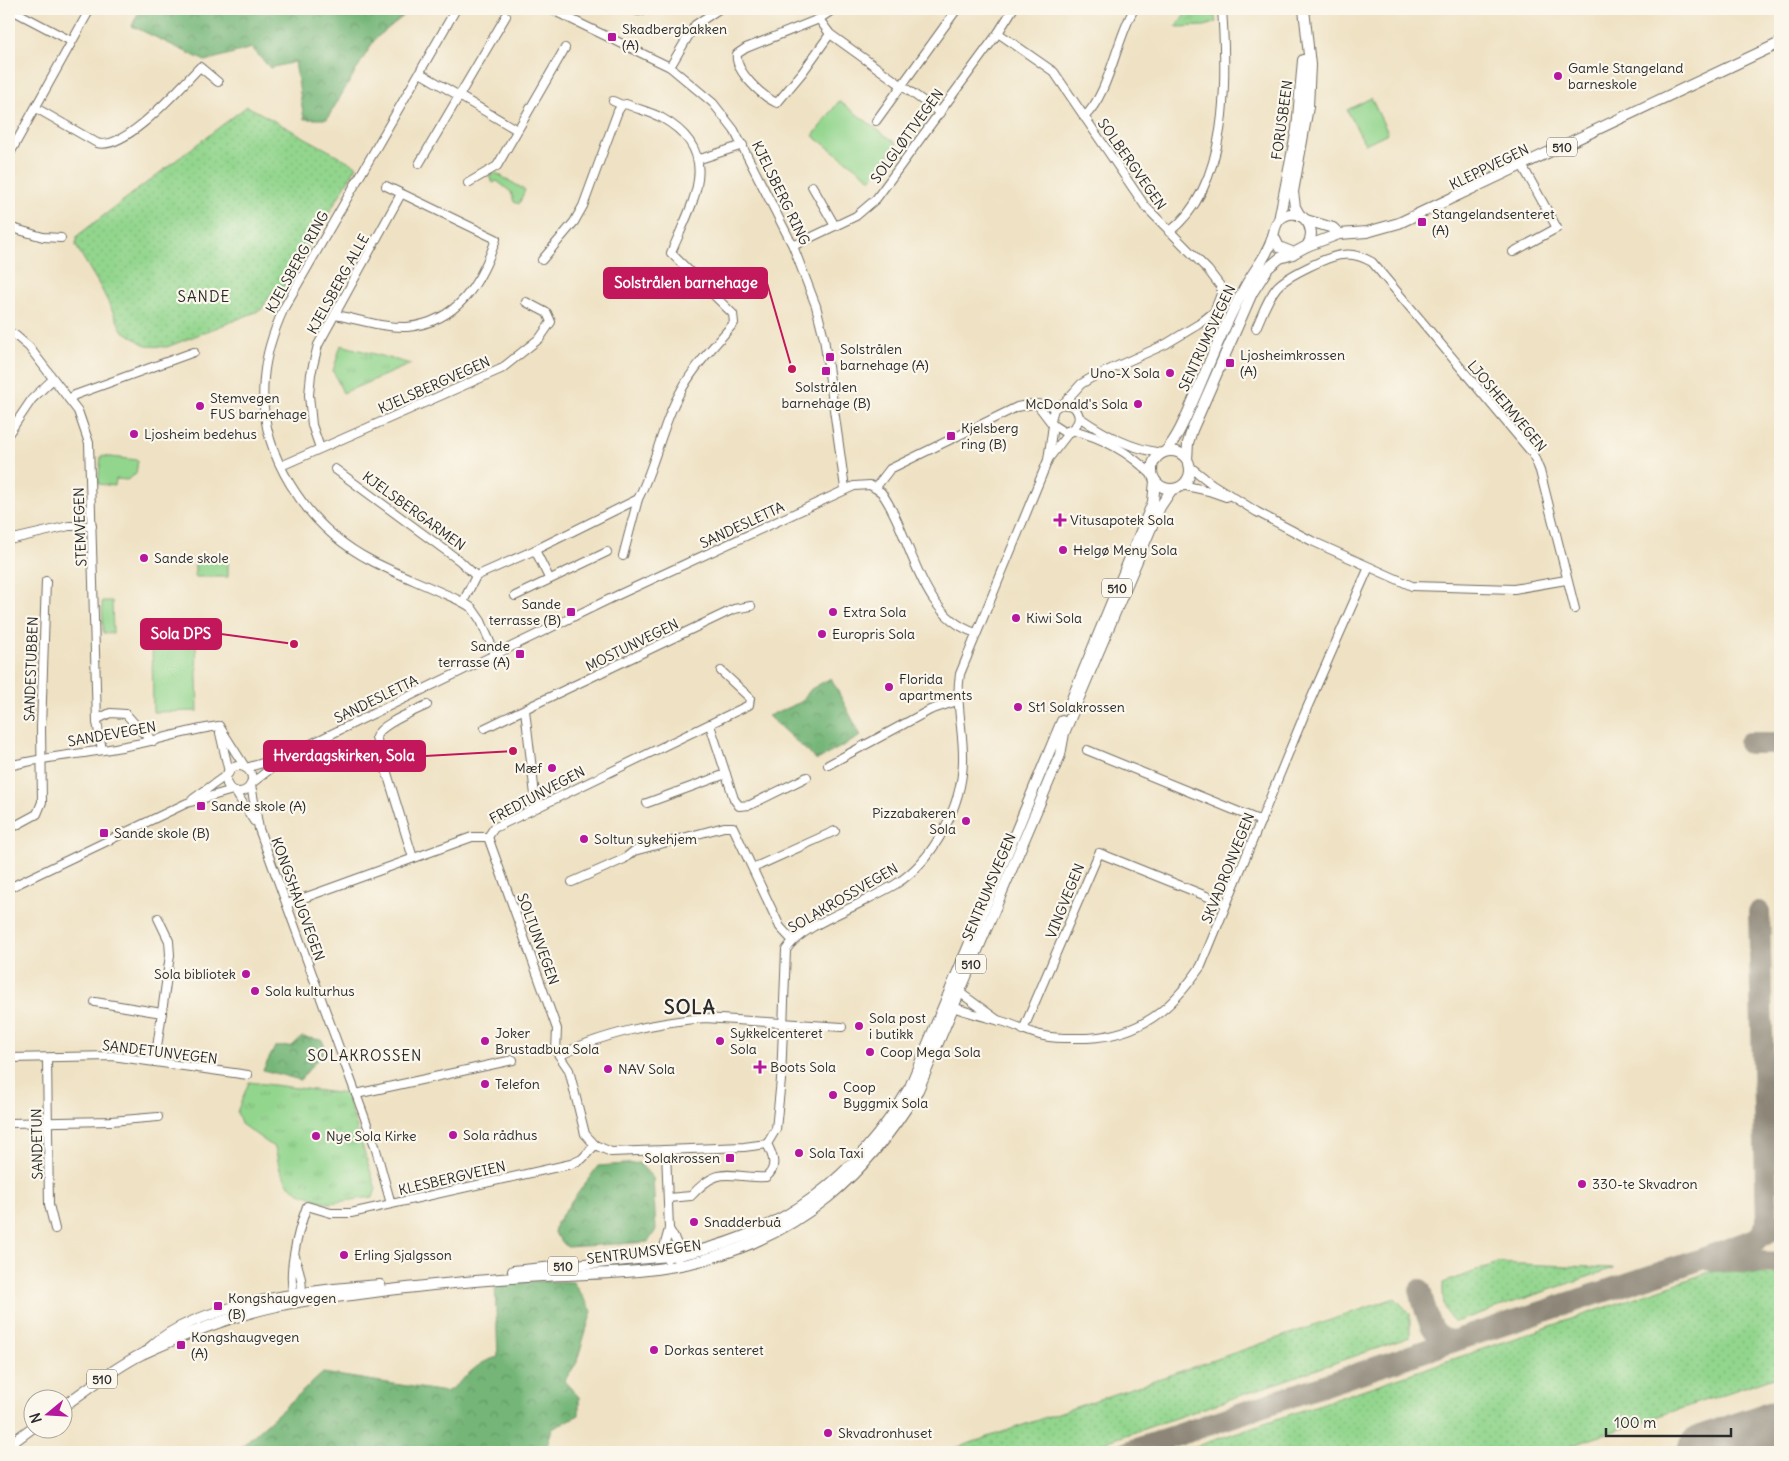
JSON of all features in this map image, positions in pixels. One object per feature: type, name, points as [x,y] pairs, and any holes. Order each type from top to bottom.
[{"type":"main road","name":"FORUSBEEN","points":[[1303,218],[1295,207],[1293,192],[1308,107],[1310,65],[1304,9]]},
{"type":"main road","name":"FORUSBEEN","points":[[1279,220],[1297,129],[1305,22]]},
{"type":"main road","name":"KLEPPVEGEN","points":[[1307,246],[1340,234],[1376,231],[1400,224],[1780,43]]},
{"type":"main road","points":[[1279,220],[1290,214],[1333,228],[1340,234]]},
{"type":"main road","points":[[1303,218],[1312,234],[1307,246]]},
{"type":"main road","name":"510","points":[[1273,235],[1274,228],[1279,220]]},
{"type":"main road","points":[[1273,235],[1279,247],[1284,251],[1294,253]]},
{"type":"main road","name":"SENTRUMSVEGEN","points":[[72,1400],[143,1354],[154,1344],[181,1328],[236,1306],[297,1296],[679,1255],[700,1251],[760,1230],[814,1198],[849,1168],[883,1129],[910,1087],[1153,502],[1154,478],[1152,464],[1179,432],[1229,318],[1244,289],[1266,254],[1273,235]]},
{"type":"main road","name":"510","points":[[1294,253],[1307,246]]},
{"type":"main road","name":"SENTRUMSVEGEN","points":[[297,1296],[463,1281],[617,1272],[673,1266],[702,1260],[766,1237],[819,1205],[855,1174],[890,1135],[918,1090],[1056,763],[1064,733],[1160,507],[1188,477],[1188,443],[1192,430],[1252,293],[1268,268],[1280,258],[1294,253]]},
{"type":"main road","points":[[1164,452],[1178,452],[1188,463]]},
{"type":"main road","points":[[1154,478],[1166,488],[1177,487]]},
{"type":"main road","points":[[9,1445],[22,1435]]},
{"type":"street","points":[[10,9],[71,41]]},
{"type":"street","points":[[9,155],[90,9]]},
{"type":"street","name":"KJELSBERG RING","points":[[456,9],[288,300],[276,326],[266,362],[264,406],[272,443],[287,479],[304,504],[339,540],[372,561],[463,602],[475,611],[496,656]]},
{"type":"street","name":"KJELSBERG RING","points":[[550,9],[670,67],[713,103],[743,145],[793,246],[821,322],[845,488]]},
{"type":"street","points":[[630,9],[638,11],[646,9]]},
{"type":"street","points":[[670,67],[695,25],[718,9]]},
{"type":"street","points":[[830,34],[777,104],[748,81],[736,56],[739,52],[819,20],[834,9]]},
{"type":"street","points":[[876,121],[957,9]]},
{"type":"street","name":"SOLGLØTTVEGEN","points":[[793,246],[856,216],[876,198],[998,33],[1013,9]]},
{"type":"street","points":[[1084,117],[1096,103],[1127,22],[1134,9]]},
{"type":"street","points":[[1169,232],[1178,225],[1194,206],[1207,178],[1214,155],[1225,87],[1222,9]]},
{"type":"street","points":[[419,164],[506,16]]},
{"type":"street","points":[[819,20],[830,34],[940,113]]},
{"type":"street","name":"SOLBERGVEGEN","points":[[998,33],[1049,66],[1145,206],[1220,284],[1221,294],[1214,312],[1199,324],[1166,344],[1090,378],[1060,405]]},
{"type":"street","points":[[468,183],[490,172],[497,166],[565,48]]},
{"type":"street","points":[[36,108],[97,143],[108,144],[142,123],[200,67],[218,82]]},
{"type":"street","points":[[420,73],[517,130]]},
{"type":"street","points":[[613,100],[622,105],[626,104],[662,118],[684,136],[700,159],[697,187],[671,253],[717,297],[735,318],[734,323],[712,347],[682,388],[638,499],[623,556]]},
{"type":"street","points":[[542,260],[574,222],[583,206],[622,105]]},
{"type":"street","points":[[700,159],[743,145]]},
{"type":"street","points":[[1513,252],[1556,228],[1522,165]]},
{"type":"street","points":[[335,315],[407,326],[440,317],[455,308],[474,288],[496,239],[386,186]]},
{"type":"street","points":[[812,186],[835,226]]},
{"type":"street","name":"KJELSBERG ALLE","points":[[320,448],[310,411],[311,374],[318,345],[401,194]]},
{"type":"street","points":[[9,227],[43,237],[61,238]]},
{"type":"street","name":"LJOSHEIMVEGEN","points":[[1256,328],[1268,301],[1286,279],[1337,256],[1357,256],[1377,267],[1444,351],[1533,454],[1540,471],[1566,580],[1575,609]]},
{"type":"street","name":"KJELSBERGVEGEN","points":[[282,466],[501,369],[540,338],[552,322],[548,313],[526,302]]},
{"type":"street","name":"STEMVEGEN","points":[[9,333],[15,335],[29,347],[52,380],[78,411],[89,443],[97,722],[102,750]]},
{"type":"street","points":[[69,399],[75,395],[194,352]]},
{"type":"street","points":[[9,433],[32,399],[52,380]]},
{"type":"street","points":[[1077,390],[1078,413],[1075,427],[1070,430],[1048,460],[976,633],[966,630],[947,616],[932,596],[885,498],[876,487],[890,469],[1017,407],[1037,404],[1060,405],[1078,413],[1099,431],[1121,441],[1144,451],[1164,452]]},
{"type":"street","points":[[1037,404],[1058,430],[1070,430],[1088,434],[1137,460],[1154,478]]},
{"type":"street","points":[[1048,460],[1052,413],[1060,405]]},
{"type":"street","points":[[1188,463],[1237,501]]},
{"type":"street","name":"KJELSBERGARMEN","points":[[335,469],[460,561],[476,576]]},
{"type":"street","name":"SANDESLETTA","points":[[9,888],[187,803],[238,766],[245,768],[286,756],[496,656],[618,595],[743,538],[845,488],[863,485],[876,487]]},
{"type":"street","points":[[1177,487],[1209,490],[1237,501],[1312,541],[1412,586],[1514,589],[1566,580]]},
{"type":"street","points":[[463,602],[476,576],[535,550],[638,499]]},
{"type":"street","points":[[9,540],[69,526],[92,526]]},
{"type":"street","points":[[535,550],[549,578]]},
{"type":"street","points":[[515,596],[549,578],[607,552]]},
{"type":"street","name":"SKVADRONVEGEN","points":[[953,1007],[979,1017],[1000,1021],[1024,1030],[1061,1038],[1103,1037],[1134,1029],[1150,1021],[1184,992],[1201,966],[1369,567]]},
{"type":"street","name":"SANDESTUBBEN","points":[[13,827],[37,814],[42,802],[41,758],[46,581]]},
{"type":"street","name":"MOSTUNVEGEN","points":[[484,728],[734,609],[750,606]]},
{"type":"street","name":"SOLAKROSSVEGEN","points":[[767,1144],[776,1129],[781,1080],[784,959],[786,950],[792,940],[896,884],[915,868],[935,843],[954,806],[961,783],[962,747],[957,701],[960,674],[976,633]]},
{"type":"street","name":"FREDTUNVEGEN","points":[[288,904],[472,837],[488,837],[494,828],[747,706],[750,698],[721,671]]},
{"type":"street","points":[[828,765],[930,710],[957,701]]},
{"type":"street","points":[[413,858],[376,737],[378,732],[384,727],[427,706]]},
{"type":"street","points":[[525,710],[538,806]]},
{"type":"street","points":[[97,722],[98,719],[110,713],[126,714],[141,731],[154,741]]},
{"type":"street","points":[[710,724],[734,799],[740,806],[750,805],[807,777]]},
{"type":"street","points":[[219,726],[245,768],[251,774],[251,784]]},
{"type":"street","points":[[219,726],[228,773],[228,785],[234,791]]},
{"type":"street","name":"SANDEVEGEN","points":[[9,766],[41,758],[154,741],[196,729],[219,726]]},
{"type":"street","points":[[1087,750],[1261,821]]},
{"type":"street","name":"SANDESLETTA","points":[[187,803],[234,791],[243,791],[286,756]]},
{"type":"street","points":[[646,804],[726,774]]},
{"type":"street","name":"KONGSHAUGVEGEN","points":[[251,784],[259,829],[375,1146],[391,1204]]},
{"type":"street","name":"KONGSHAUGVEGEN","points":[[234,791],[259,829]]},
{"type":"street","points":[[572,882],[624,860],[626,856],[634,851],[724,826],[733,828],[780,928],[792,940]]},
{"type":"street","points":[[753,868],[835,831]]},
{"type":"street","name":"SOLTUNVEGEN","points":[[488,837],[557,1029],[558,1054]]},
{"type":"street","name":"VINGVEGEN","points":[[1024,1030],[1098,852],[1226,904]]},
{"type":"street","points":[[155,1062],[170,955],[169,941],[158,918]]},
{"type":"street","points":[[953,1007],[947,998],[959,992]]},
{"type":"street","name":"SKVADRONVEGEN","points":[[959,992],[1000,1021]]},
{"type":"street","points":[[95,1002],[162,1012]]},
{"type":"street","points":[[668,1198],[692,1196],[704,1182],[715,1176],[726,1174],[766,1177],[771,1173],[774,1166],[774,1158],[767,1144],[750,1147],[611,1152],[595,1145],[585,1134],[571,1077],[558,1054],[630,1032],[688,1019],[705,1018],[783,1022],[842,1027]]},
{"type":"street","name":"SANDETUNVEGEN","points":[[9,1058],[47,1059],[112,1056],[248,1075]]},
{"type":"street","name":"SANDETUN","points":[[47,1059],[50,1122],[49,1205],[55,1229]]},
{"type":"street","points":[[356,1094],[513,1060]]},
{"type":"street","points":[[9,1123],[158,1117]]},
{"type":"street","name":"KLESBERGVEIEN","points":[[297,1296],[295,1256],[299,1227],[307,1206],[331,1213],[351,1213],[571,1164],[582,1159],[595,1145]]},
{"type":"street","points":[[666,1151],[669,1229],[664,1247],[665,1256],[673,1266],[679,1255],[678,1246],[669,1229]]},
{"type":"green space","points":[[140,9],[412,9],[375,39],[327,119],[304,119],[295,62],[270,68],[252,48],[205,61],[132,26]]},
{"type":"green space","points":[[1189,9],[1213,9],[1216,22],[1205,26],[1176,27]]},
{"type":"green space","points":[[1371,98],[1388,133],[1365,144],[1347,110]]},
{"type":"green space","points":[[839,101],[897,144],[871,179],[813,136]]},
{"type":"green space","points":[[247,106],[357,166],[286,285],[273,291],[261,310],[167,347],[146,346],[122,330],[101,288],[76,246],[77,236]]},
{"type":"green space","points":[[496,173],[525,190],[519,204],[514,202],[511,192],[497,181],[493,183],[489,176]]},
{"type":"green space","points":[[341,345],[411,364],[343,393],[333,371]]},
{"type":"green space","points":[[101,456],[138,460],[136,474],[127,480],[116,479],[115,486],[98,484]]},
{"type":"green space","points":[[228,558],[228,577],[195,577],[195,559]]},
{"type":"green space","points":[[102,601],[112,601],[113,633],[103,633]]},
{"type":"green space","points":[[196,641],[198,711],[153,712],[152,642]]},
{"type":"green space","points":[[831,678],[861,736],[817,760],[768,716],[801,702],[811,689]]},
{"type":"green space","points":[[302,1037],[322,1040],[326,1049],[300,1080],[263,1070],[275,1047],[292,1046]]},
{"type":"green space","points":[[249,1082],[346,1094],[376,1189],[373,1197],[329,1203],[302,1194],[288,1184],[280,1170],[275,1148],[241,1124],[237,1112]]},
{"type":"green space","points":[[639,1163],[653,1178],[656,1230],[648,1242],[567,1247],[554,1233],[556,1223],[598,1166]]},
{"type":"green space","points":[[1497,1263],[1614,1268],[1455,1322],[1445,1309],[1443,1283]]},
{"type":"green space","points":[[1713,1271],[1780,1275],[1780,1375],[1553,1452],[1179,1452]]},
{"type":"green space","points":[[535,1281],[573,1282],[592,1311],[576,1364],[564,1381],[579,1397],[579,1415],[552,1429],[545,1452],[235,1452],[323,1373],[446,1392],[475,1368],[498,1357],[495,1285]]},
{"type":"green space","points":[[1395,1298],[1410,1314],[1410,1337],[1077,1452],[944,1452]]},
{"type":"taxiway","points":[[1749,743],[1780,743]]},
{"type":"taxiway","points":[[1755,1243],[1767,1224],[1759,912]]},
{"type":"taxiway","points":[[1420,1290],[1427,1315],[1434,1330],[1446,1339],[1454,1341],[1699,1260],[1760,1237],[1780,1225]]},
{"type":"taxiway","points":[[1711,1260],[1780,1263]]},
{"type":"taxiway","points":[[1128,1452],[1454,1341]]},
{"type":"runway","points":[[1705,1452],[1780,1427]]},
{"type":"place","name":"Skadbergbakken (A)","points":[[612,37]]},
{"type":"place","name":"Gamle Stangeland barneskole","points":[[1558,76]]},
{"type":"place","name":"Stangelandsenteret (A)","points":[[1422,222]]},
{"type":"place","name":"Solstrålen barnehage (A)","points":[[830,357]]},
{"type":"place","name":"Ljosheimkrossen (A)","points":[[1230,363]]},
{"type":"place","name":"Solstrålen barnehage","points":[[792,369]]},
{"type":"place","name":"Solstrålen barnehage (B)","points":[[826,371]]},
{"type":"place","name":"Uno-X Sola","points":[[1170,373]]},
{"type":"place","name":"McDonald's Sola","points":[[1138,404]]},
{"type":"place","name":"Stemvegen FUS barnehage","points":[[200,406]]},
{"type":"place","name":"Ljosheim bedehus","points":[[134,434]]},
{"type":"place","name":"Kjelsberg ring (B)","points":[[951,436]]},
{"type":"place","name":"Vitusapotek Sola","points":[[1060,520]]},
{"type":"place","name":"Helgø Meny Sola","points":[[1063,550]]},
{"type":"place","name":"Sande skole","points":[[144,558]]},
{"type":"place","name":"Sande terrasse (B)","points":[[571,612]]},
{"type":"place","name":"Extra Sola","points":[[833,612]]},
{"type":"place","name":"Kiwi Sola","points":[[1016,618]]},
{"type":"place","name":"Europris Sola","points":[[822,634]]},
{"type":"place","name":"Sola DPS","points":[[294,644]]},
{"type":"place","name":"Sande terrasse (A)","points":[[520,654]]},
{"type":"place","name":"Florida apartments","points":[[889,687]]},
{"type":"place","name":"St1 Solakrossen","points":[[1018,707]]},
{"type":"place","name":"Hverdagskirken, Sola","points":[[513,751]]},
{"type":"place","name":"Mæf","points":[[552,768]]},
{"type":"place","name":"Sande skole (A)","points":[[201,806]]},
{"type":"place","name":"Pizzabakeren Sola","points":[[966,821]]},
{"type":"place","name":"Sande skole (B)","points":[[104,833]]},
{"type":"place","name":"Soltun sykehjem","points":[[584,839]]},
{"type":"place","name":"Sola bibliotek","points":[[246,974]]},
{"type":"place","name":"Sola kulturhus","points":[[255,991]]},
{"type":"place","name":"Sola post i butikk","points":[[859,1026]]},
{"type":"place","name":"Joker Brustadbua Sola","points":[[485,1041]]},
{"type":"place","name":"Sykkelcenteret Sola","points":[[720,1041]]},
{"type":"place","name":"Coop Mega Sola","points":[[870,1052]]},
{"type":"place","name":"Boots Sola","points":[[760,1067]]},
{"type":"place","name":"NAV Sola","points":[[608,1069]]},
{"type":"place","name":"Telefon","points":[[485,1084]]},
{"type":"place","name":"Coop Byggmix Sola","points":[[833,1095]]},
{"type":"place","name":"Sola rådhus","points":[[453,1135]]},
{"type":"place","name":"Nye Sola Kirke","points":[[316,1136]]},
{"type":"place","name":"Sola Taxi","points":[[799,1153]]},
{"type":"place","name":"Solakrossen","points":[[730,1158]]},
{"type":"place","name":"330-te Skvadron","points":[[1582,1184]]},
{"type":"place","name":"Snadderbuå","points":[[694,1222]]},
{"type":"place","name":"Erling Sjalgsson","points":[[344,1255]]},
{"type":"place","name":"Kongshaugvegen (B)","points":[[218,1306]]},
{"type":"place","name":"Kongshaugvegen (A)","points":[[181,1345]]},
{"type":"place","name":"Dorkas senteret","points":[[654,1350]]},
{"type":"place","name":"Skvadronhuset","points":[[828,1433]]},
{"type":"district","name":"SANDE","points":[[204,296]]},
{"type":"district","name":"SOLA","points":[[690,1007]]},
{"type":"district","name":"SOLAKROSSEN","points":[[365,1055]]}]
